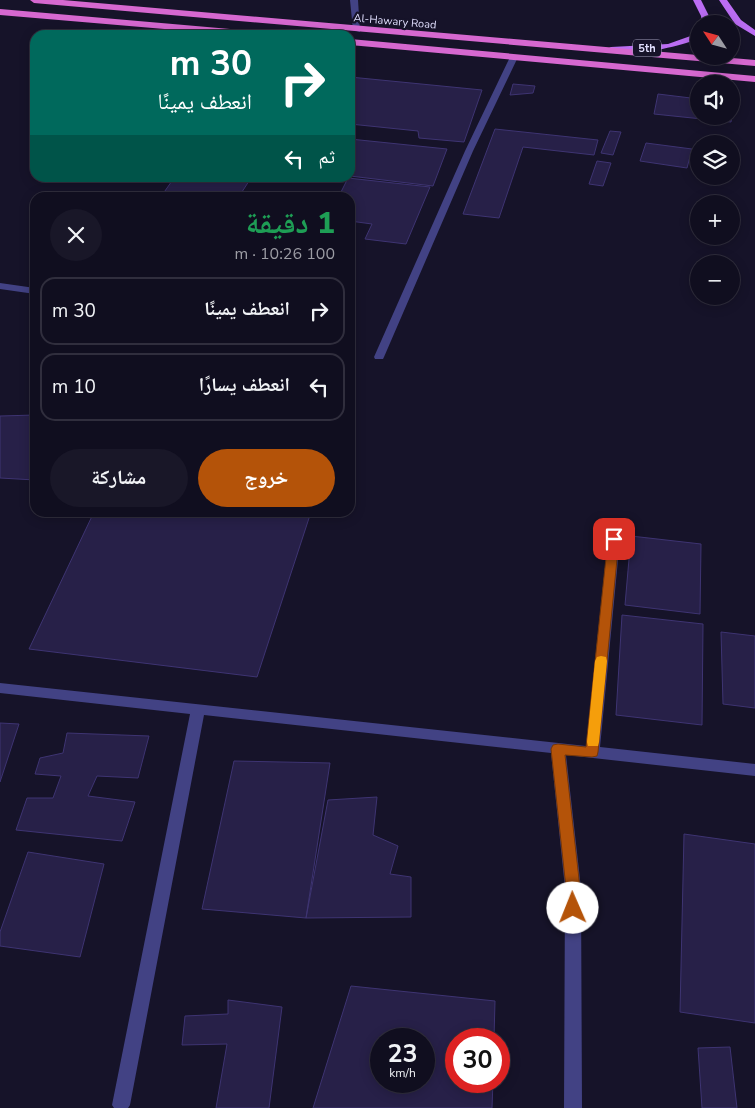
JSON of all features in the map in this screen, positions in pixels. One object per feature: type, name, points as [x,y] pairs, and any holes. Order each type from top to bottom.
[{"type":"highway","name":"Al-Hawary Road","points":[[34,0],[357,30],[755,63]]},
{"type":"highway","points":[[0,12],[207,30]]},
{"type":"highway","name":"Al-Hawary Road","points":[[355,42],[755,79]]},
{"type":"main road","points":[[697,0],[704,15]]},
{"type":"main road","points":[[723,0],[738,22],[755,34]]},
{"type":"main road","name":"5th","points":[[593,50],[667,46],[690,39]]},
{"type":"street","points":[[354,0],[357,30]]},
{"type":"street","points":[[379,357],[469,151],[514,57]]},
{"type":"street","points":[[0,286],[30,289]]},
{"type":"street","points":[[592,752],[614,539]]},
{"type":"street","points":[[0,688],[755,770]]},
{"type":"street","points":[[121,1105],[198,709]]},
{"type":"street","points":[[558,749],[573,888],[573,1108]]},
{"type":"building","points":[[355,77],[482,90],[464,142],[419,138],[418,131],[355,125]]},
{"type":"building","points":[[513,84],[535,86],[533,93],[510,95]]},
{"type":"building","points":[[658,94],[690,98],[690,118],[654,114]]},
{"type":"building","points":[[495,129],[598,140],[594,155],[523,147],[499,218],[463,214]]},
{"type":"building","points":[[610,131],[621,132],[613,155],[601,153]]},
{"type":"building","points":[[355,140],[447,149],[433,186],[355,177]]},
{"type":"building","points":[[646,143],[690,149],[687,168],[640,161]]},
{"type":"building","points":[[597,161],[611,163],[603,186],[589,184]]},
{"type":"building","points":[[355,179],[430,187],[406,244],[365,239],[372,224],[355,222],[355,192],[341,192],[346,182],[355,182]]},
{"type":"building","points":[[171,182],[248,182],[242,192],[164,192]]},
{"type":"building","points":[[30,415],[30,480],[0,478],[0,416]]},
{"type":"building","points":[[92,517],[309,517],[257,677],[29,649]]},
{"type":"building","points":[[631,536],[701,544],[700,614],[625,605]]},
{"type":"building","points":[[622,615],[703,624],[702,725],[616,715]]},
{"type":"building","points":[[721,632],[755,636],[755,708],[723,704]]},
{"type":"building","points":[[0,723],[19,724],[0,782]]},
{"type":"building","points":[[67,733],[149,736],[138,778],[97,776],[88,796],[135,802],[122,841],[16,830],[27,798],[53,798],[61,776],[35,774],[40,758],[63,753]]},
{"type":"building","points":[[234,761],[330,763],[306,918],[202,909]]},
{"type":"building","points":[[377,797],[373,835],[398,846],[390,874],[411,877],[411,917],[306,918],[328,800]]},
{"type":"building","points":[[684,834],[755,844],[755,1023],[680,1012]]},
{"type":"building","points":[[28,852],[104,864],[80,957],[0,946],[0,932]]},
{"type":"building","points":[[351,986],[495,1001],[494,1028],[445,1028],[445,1093],[493,1093],[492,1108],[313,1108]]},
{"type":"building","points":[[228,1000],[282,1007],[269,1108],[216,1108],[227,1044],[182,1045],[185,1016],[228,1014]]},
{"type":"building","points":[[730,1047],[737,1108],[702,1108],[698,1048]]},
{"type":"slow traffic","points":[[593,742],[601,661]]},
{"type":"route","points":[[573,908],[573,888],[558,749],[592,752],[614,539]]}]
